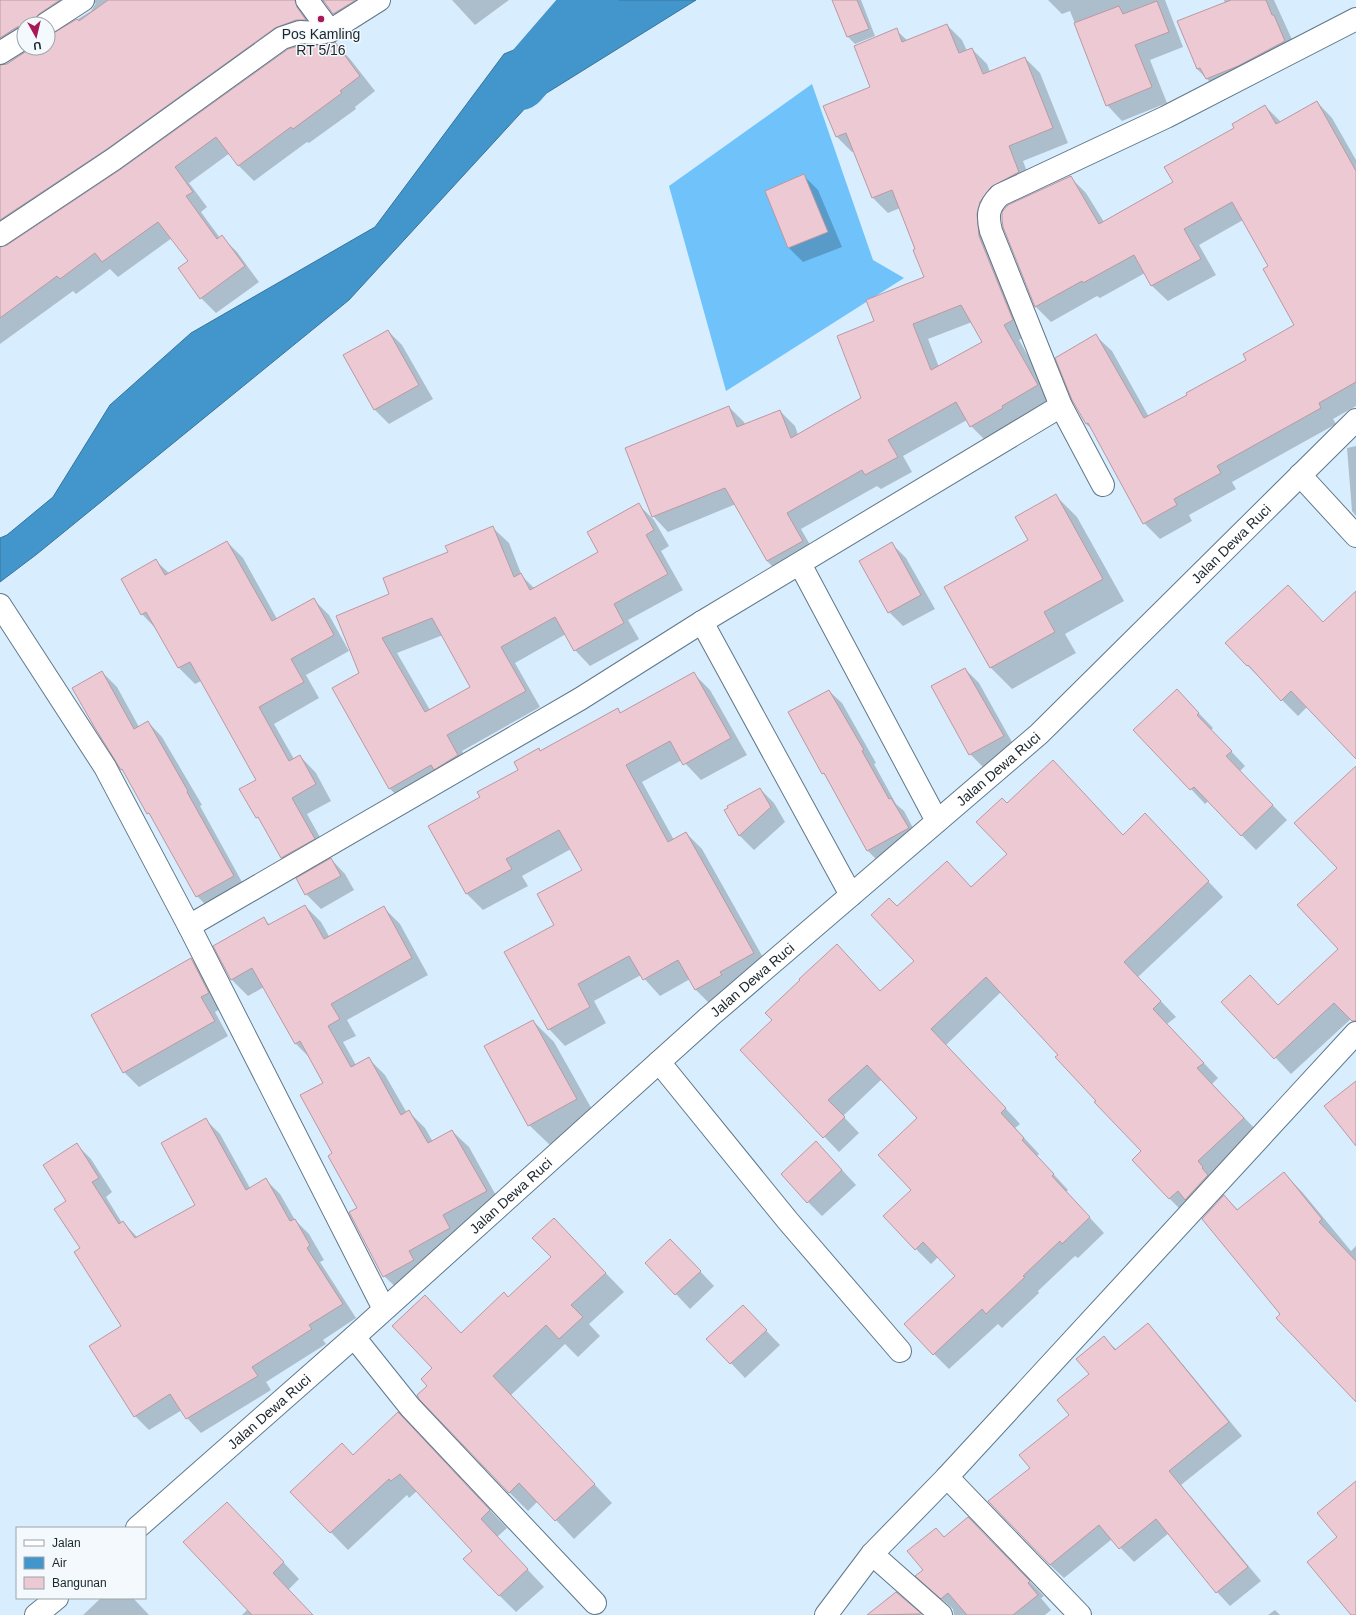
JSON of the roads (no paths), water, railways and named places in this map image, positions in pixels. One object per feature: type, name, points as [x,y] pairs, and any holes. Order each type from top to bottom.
[{"type":"street","points":[[56,18],[83,0]]},
{"type":"street","points":[[308,0],[330,31]]},
{"type":"street","points":[[0,235],[114,159],[282,38],[300,32],[319,33],[330,31],[379,0]]},
{"type":"street","points":[[1103,485],[1061,406],[991,232],[989,214],[992,204],[1000,195],[1166,117],[1356,20]]},
{"type":"street","points":[[0,53],[16,43]]},
{"type":"street","points":[[189,926],[580,699],[702,622],[1061,406]]},
{"type":"street","name":"Jalan Dewa Ruci","points":[[137,1527],[354,1337],[709,1017],[1039,734],[1356,420]]},
{"type":"street","points":[[1300,475],[1356,536]]},
{"type":"street","points":[[800,564],[937,821]]},
{"type":"street","points":[[0,605],[105,768],[189,926],[384,1310]]},
{"type":"street","points":[[702,622],[851,895]]},
{"type":"street","points":[[826,1615],[872,1554],[947,1477],[1356,1033]]},
{"type":"street","points":[[659,1062],[788,1221],[900,1351]]},
{"type":"street","points":[[354,1337],[410,1407],[595,1603]]},
{"type":"street","points":[[947,1477],[1080,1615]]},
{"type":"street","points":[[872,1554],[940,1615]]},
{"type":"water","points":[[616,0],[696,0],[529,104],[349,300],[37,554],[0,582],[0,538],[7,535],[53,497],[110,405],[191,333],[375,227],[504,54],[607,12]]},
{"type":"waterway","points":[[520,83],[592,0]]},
{"type":"place","name":"Pos Kamling RT 5/16","points":[[321,19]]}]
